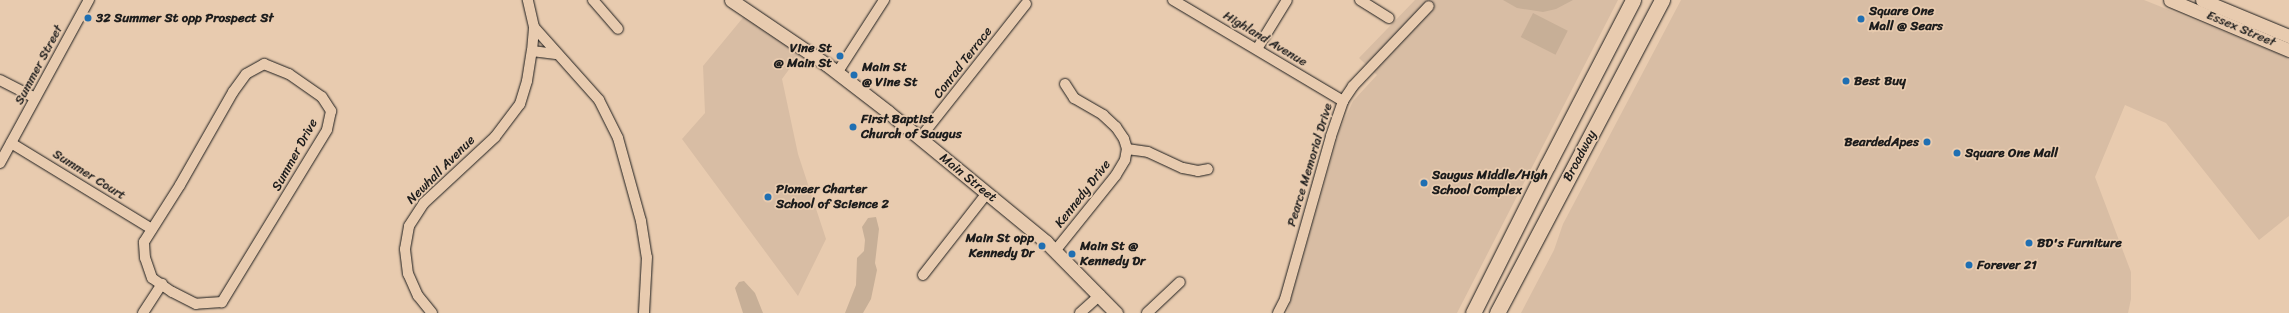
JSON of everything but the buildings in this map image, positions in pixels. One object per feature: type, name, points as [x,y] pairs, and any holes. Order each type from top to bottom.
[{"type":"highway","name":"Broadway","points":[[1473,313],[1547,166],[1634,0]]},
{"type":"highway","name":"Broadway","points":[[1497,313],[1662,0]]},
{"type":"main road","name":"Main Street","points":[[731,0],[837,73],[920,138],[1055,251],[1100,295],[1116,313]]},
{"type":"main road","name":"Essex Street","points":[[2170,0],[2289,50]]},
{"type":"main road","name":"Essex Street","points":[[2202,0],[2289,36]]},
{"type":"street","points":[[593,0],[618,29]]},
{"type":"street","points":[[837,73],[884,0]]},
{"type":"street","name":"Highland Avenue","points":[[1173,0],[1344,101]]},
{"type":"street","points":[[1257,49],[1286,0]]},
{"type":"street","points":[[1360,0],[1389,18]]},
{"type":"street","name":"Summer Street","points":[[0,163],[86,1]]},
{"type":"street","name":"Newhall Avenue","points":[[432,313],[418,296],[408,274],[405,249],[409,226],[424,203],[495,137],[516,111],[524,94],[532,51],[534,27],[530,1]]},
{"type":"street","name":"Conrad Terrace","points":[[920,138],[1026,4]]},
{"type":"street","name":"Pearce Memorial Drive","points":[[1278,313],[1285,299],[1344,101],[1353,86],[1428,6]]},
{"type":"street","name":"Newhall Avenue","points":[[534,27],[556,54],[577,74],[599,100],[618,138],[641,221],[647,257],[644,313]]},
{"type":"street","points":[[532,51],[556,54]]},
{"type":"street","name":"Summer Drive","points":[[264,64],[289,74],[322,97],[331,111],[327,130],[222,302],[196,304],[152,278],[145,258],[144,242],[152,229],[233,92],[246,74],[264,64]]},
{"type":"street","points":[[0,80],[35,98]]},
{"type":"street","points":[[1065,84],[1074,98],[1103,115],[1116,126],[1124,139],[1127,149],[1148,152],[1192,170],[1208,169]]},
{"type":"street","name":"Summer Court","points":[[11,144],[152,229]]},
{"type":"street","name":"Kennedy Drive","points":[[1055,251],[1116,175],[1125,160],[1127,149]]},
{"type":"street","points":[[923,275],[987,193]]},
{"type":"street","points":[[1147,313],[1180,282]]},
{"type":"street","points":[[143,313],[162,284]]},
{"type":"street","points":[[1080,313],[1100,295]]},
{"type":"shaded area","name":"Saugus Middle/High School Complex","points":[[1415,0],[1618,0],[1457,313],[1287,313],[1340,129],[1353,101],[1377,75],[1359,58]]},
{"type":"shaded area","points":[[1503,0],[1573,0],[1556,9],[1543,12],[1517,8]]},
{"type":"shaded area","points":[[1681,0],[2144,0],[2289,58],[2289,216],[2259,240],[2166,123],[2125,105],[2095,177],[2131,272],[2131,299],[2128,313],[1521,313],[1554,250],[1563,224]]},
{"type":"shaded area","points":[[1533,13],[1568,31],[1555,55],[1521,37]]},
{"type":"shaded area","name":"Pioneer Charter School of Science 2","points":[[746,14],[801,53],[782,79],[798,154],[826,239],[798,296],[682,139],[705,113],[703,66]]},
{"type":"shaded area","points":[[876,217],[879,229],[875,263],[877,270],[871,299],[863,313],[845,313],[856,285],[857,258],[864,251],[865,240],[862,227],[868,218]]},
{"type":"shaded area","points":[[744,281],[755,293],[763,313],[743,313],[735,288],[739,282]]},
{"type":"place","name":"32 Summer St opp Prospect St","points":[[88,18]]},
{"type":"place","name":"Square One Mall @ Sears","points":[[1861,19]]},
{"type":"place","name":"Vine St @ Main St","points":[[840,56]]},
{"type":"place","name":"Main St @ Vine St","points":[[854,75]]},
{"type":"place","name":"Best Buy","points":[[1846,81]]},
{"type":"place","name":"First Baptist Church of Saugus","points":[[853,127]]},
{"type":"place","name":"BeardedApes","points":[[1927,142]]},
{"type":"place","name":"Square One Mall","points":[[1957,153]]},
{"type":"place","name":"Saugus Middle/High School Complex","points":[[1424,183]]},
{"type":"place","name":"Pioneer Charter School of Science 2","points":[[768,197]]},
{"type":"place","name":"BD's Furniture","points":[[2029,243]]},
{"type":"place","name":"Main St opp Kennedy Dr","points":[[1042,246]]},
{"type":"place","name":"Main St @ Kennedy Dr","points":[[1072,254]]},
{"type":"place","name":"Forever 21","points":[[1969,265]]}]
